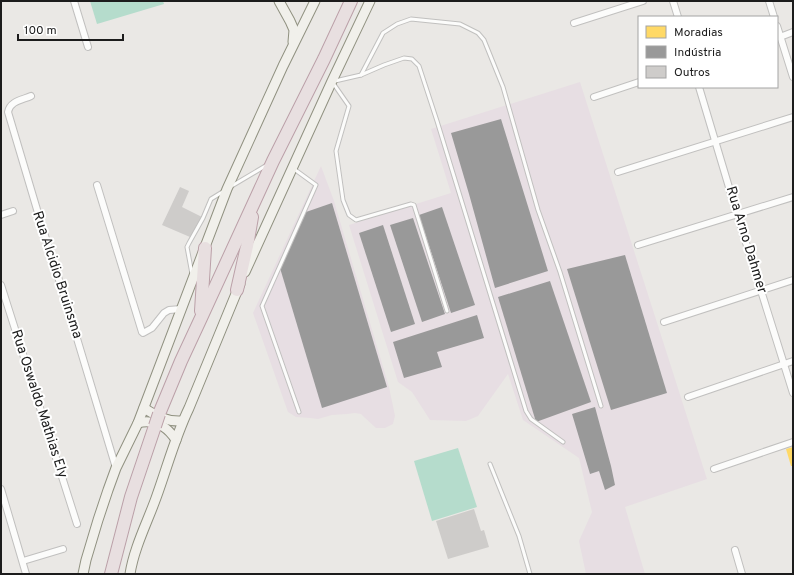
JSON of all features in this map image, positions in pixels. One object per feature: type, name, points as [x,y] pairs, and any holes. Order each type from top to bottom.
[{"type":"highway","points":[[110,574],[131,497],[159,414],[181,361],[274,161],[351,1]]},
{"type":"highway","points":[[237,290],[255,202]]},
{"type":"highway","points":[[201,318],[205,248]]},
{"type":"main road","points":[[279,1],[294,30],[292,47]]},
{"type":"main road","points":[[83,574],[98,520],[116,468],[144,408],[227,189],[292,47],[315,1]]},
{"type":"main road","points":[[130,574],[132,562],[156,498],[182,421],[189,408],[237,290],[370,1]]},
{"type":"main road","points":[[144,408],[164,419],[182,421]]},
{"type":"main road","points":[[138,423],[146,421],[160,425],[172,433],[176,440]]},
{"type":"street","points":[[74,1],[88,48]]},
{"type":"street","points":[[574,23],[643,1]]},
{"type":"street","points":[[673,1],[678,16]]},
{"type":"street","points":[[769,1],[774,16]]},
{"type":"street","points":[[778,30],[793,76]]},
{"type":"street","points":[[780,37],[793,32]]},
{"type":"street","points":[[594,97],[638,82]]},
{"type":"street","name":"Rua Arno Dahmer","points":[[699,88],[793,394]]},
{"type":"street","name":"Rua Alcidio Bruinsma","points":[[31,96],[13,103],[9,107],[8,112],[40,224],[66,302],[116,468]]},
{"type":"street","points":[[618,172],[793,117]]},
{"type":"street","points":[[97,185],[142,332],[143,333],[152,328],[164,313],[169,310],[181,309]]},
{"type":"street","points":[[638,245],[793,197]]},
{"type":"street","points":[[1,215],[13,211]]},
{"type":"street","points":[[664,322],[793,280]]},
{"type":"street","name":"Rua Oswaldo Mathias Ely","points":[[1,285],[77,524]]},
{"type":"street","points":[[688,397],[793,361]]},
{"type":"street","points":[[714,469],[793,442]]},
{"type":"street","points":[[1,489],[26,574]]},
{"type":"street","points":[[23,561],[63,549]]},
{"type":"street","points":[[735,550],[742,574]]},
{"type":"lane","points":[[362,75],[383,34],[397,24],[411,19],[460,24],[478,33],[484,40],[503,87],[533,196],[560,272],[601,406]]},
{"type":"lane","points":[[447,311],[414,205],[411,204],[356,220],[350,216],[342,200],[336,151],[349,106],[332,81],[362,75],[404,58],[412,59],[419,66],[526,411],[531,419],[563,442]]},
{"type":"lane","points":[[193,280],[187,247],[203,218],[211,199],[274,161]]},
{"type":"lane","points":[[292,168],[316,185],[262,306],[299,412]]},
{"type":"lane","points":[[490,464],[519,536],[530,574]]},
{"type":"shaded area","points":[[580,82],[707,479],[625,507],[645,574],[586,574],[579,541],[592,512],[579,458],[523,420],[508,374],[478,416],[466,421],[430,420],[412,392],[398,382],[349,225],[451,193],[431,129]]},
{"type":"shaded area","points":[[321,166],[334,201],[389,387],[395,416],[393,424],[385,428],[376,428],[361,414],[355,413],[332,415],[318,419],[296,417],[288,412],[253,313]]},
{"type":"green space","points":[[90,1],[163,1],[164,4],[97,24]]},
{"type":"green space","points":[[458,448],[477,507],[432,521],[414,461]]},
{"type":"building: Moradias","points":[[793,447],[793,466],[791,466],[786,449]]},
{"type":"building: Indústria","points":[[501,119],[548,271],[495,288],[451,133]]},
{"type":"building: Indústria","points":[[332,203],[387,387],[322,408],[280,268],[306,212]]},
{"type":"building: Indústria","points":[[442,207],[475,305],[451,313],[419,215]]},
{"type":"building: Indústria","points":[[413,218],[445,314],[422,322],[390,225]]},
{"type":"building: Indústria","points":[[383,225],[415,324],[391,332],[359,233]]},
{"type":"building: Indústria","points":[[625,255],[667,393],[611,410],[567,269]]},
{"type":"building: Indústria","points":[[550,281],[591,402],[536,422],[498,297]]},
{"type":"building: Indústria","points":[[477,315],[484,338],[437,352],[442,367],[404,378],[393,342]]},
{"type":"building: Indústria","points":[[595,407],[615,485],[605,490],[599,471],[590,474],[572,414]]},
{"type":"building: Outros","points":[[180,187],[189,191],[182,207],[202,217],[190,237],[162,225]]},
{"type":"building: Outros","points":[[474,509],[481,531],[484,530],[489,547],[448,559],[436,521]]}]
